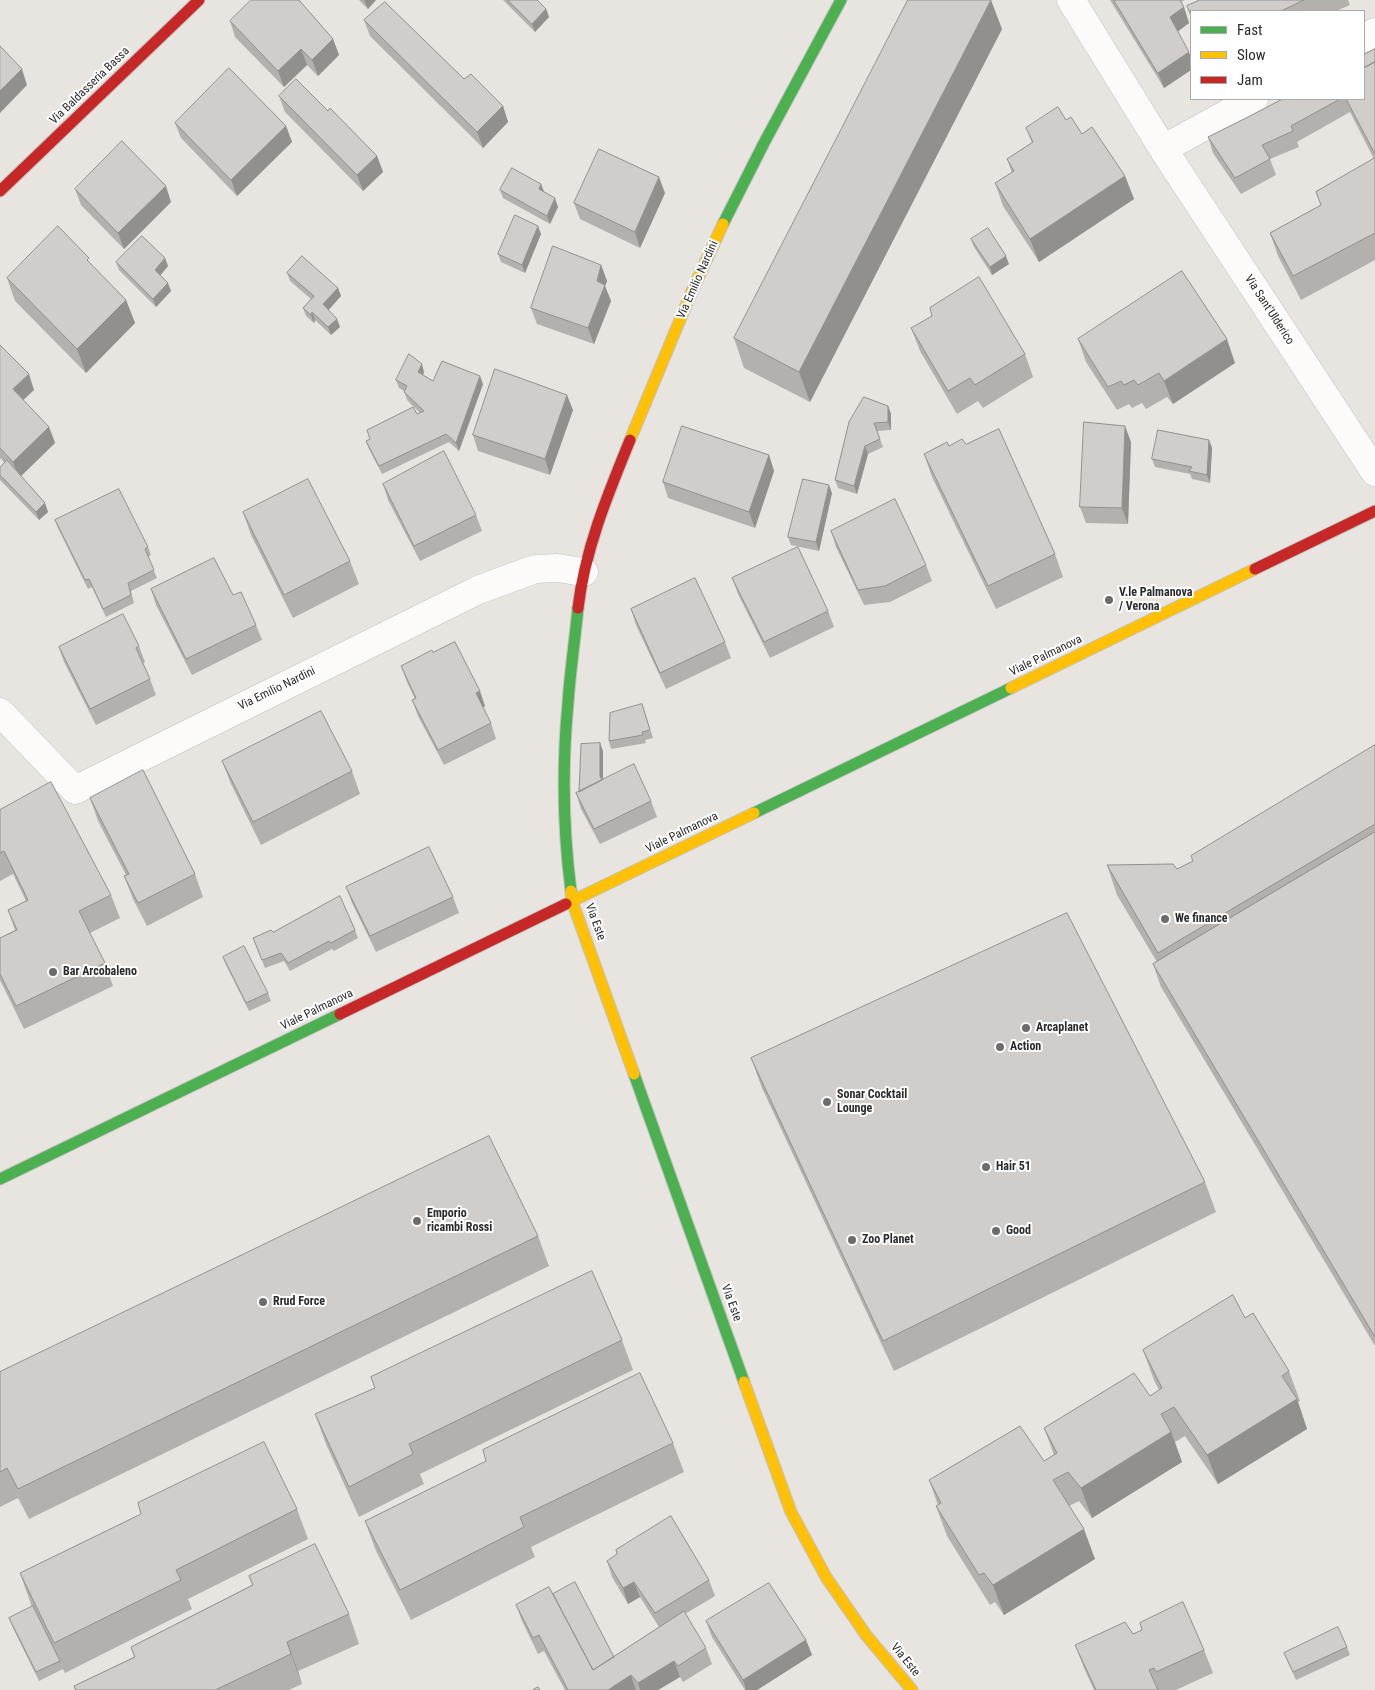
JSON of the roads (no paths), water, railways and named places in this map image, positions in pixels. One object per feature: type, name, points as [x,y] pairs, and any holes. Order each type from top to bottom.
[{"type":"street","name":"Via Baldasseria Bassa","points":[[0,191],[199,0]]},
{"type":"street","name":"Via Emilio Nardini","points":[[572,901],[564,824],[565,745],[568,690],[584,572],[607,496],[680,318],[720,230],[758,154],[841,0]]},
{"type":"street","name":"Via Sant'Ulderico","points":[[1071,0],[1163,149],[1375,472]]},
{"type":"street","points":[[1163,149],[1252,100]]},
{"type":"street","name":"Viale Palmanova","points":[[0,1180],[1375,511]]},
{"type":"street","name":"Via Emilio Nardini","points":[[0,712],[74,790],[478,590],[535,568],[557,568],[584,572]]},
{"type":"street","name":"Via Este","points":[[572,901],[791,1512],[826,1577],[866,1635],[912,1690]]},
{"type":"place","name":"V.le Palmanova / Verona","points":[[1109,600]]},
{"type":"place","name":"We finance","points":[[1165,919]]},
{"type":"place","name":"Bar Arcobaleno","points":[[53,972]]},
{"type":"place","name":"Arcaplanet","points":[[1026,1028]]},
{"type":"place","name":"Action","points":[[1000,1047]]},
{"type":"place","name":"Sonar Cocktail Lounge","points":[[827,1102]]},
{"type":"place","name":"Hair 51","points":[[986,1167]]},
{"type":"place","name":"Emporio ricambi Rossi","points":[[417,1221]]},
{"type":"place","name":"Good","points":[[996,1231]]},
{"type":"place","name":"Zoo Planet","points":[[852,1240]]},
{"type":"place","name":"Rrud Force","points":[[263,1302]]}]
